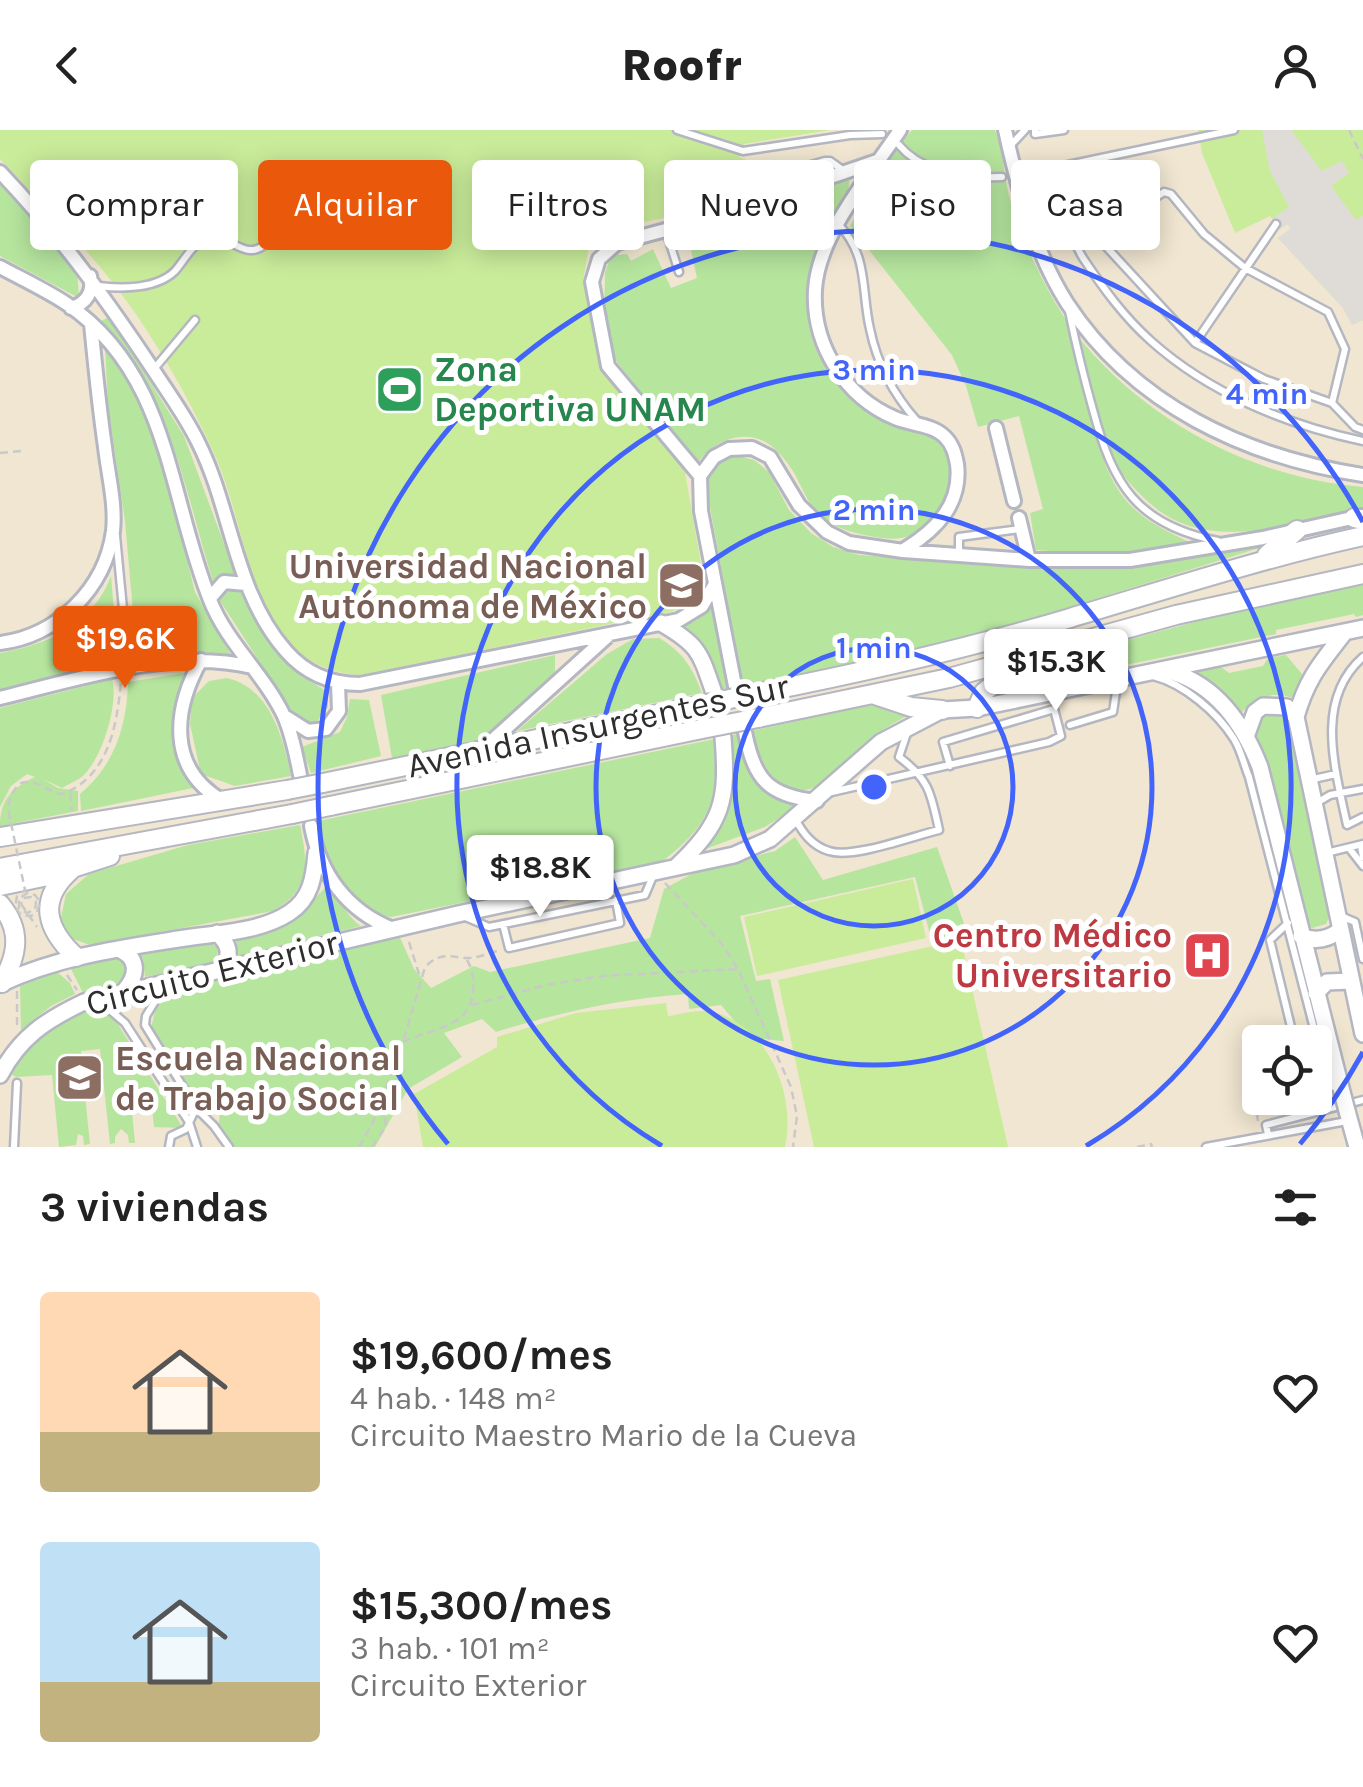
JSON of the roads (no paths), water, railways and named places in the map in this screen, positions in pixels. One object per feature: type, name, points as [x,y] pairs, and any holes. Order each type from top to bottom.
[{"type":"main road","points":[[1260,560],[1297,530]]},
{"type":"main road","name":"Avenida Insurgentes Sur","points":[[5,830],[70,825],[287,790],[697,706],[744,690],[888,667],[1260,560],[1363,536]]},
{"type":"main road","name":"Avenida Insurgentes Sur","points":[[0,868],[292,814],[702,729],[752,725],[1029,657],[1176,615],[1363,574]]},
{"type":"main road","points":[[976,708],[984,692],[1029,657]]},
{"type":"main road","points":[[874,695],[910,707],[942,710]]},
{"type":"main road","points":[[0,886],[72,870],[170,838]]},
{"type":"main road","points":[[70,963],[50,918],[54,890],[72,870]]},
{"type":"main road","points":[[0,904],[12,920],[17,938],[6,984]]},
{"type":"street","points":[[900,130],[825,247],[815,291],[826,350],[841,375],[882,412],[940,433],[950,442],[956,456],[958,483],[944,517],[926,536],[903,551]]},
{"type":"street","points":[[1006,130],[1012,160]]},
{"type":"street","points":[[834,176],[888,152]]},
{"type":"street","points":[[0,172],[94,281],[197,439],[246,584],[286,651],[314,674],[338,684],[360,684],[679,620],[695,612],[715,584]]},
{"type":"street","points":[[664,231],[618,243],[604,253],[593,274],[596,312],[612,373],[700,476]]},
{"type":"street","points":[[1042,250],[1067,302],[1101,346],[1130,375],[1200,426],[1266,453],[1363,475]]},
{"type":"street","points":[[0,267],[72,308],[127,363],[152,406],[210,598],[228,635],[284,715],[300,775]]},
{"type":"street","points":[[72,308],[87,298],[94,281]]},
{"type":"street","points":[[91,324],[103,312],[118,316]]},
{"type":"street","points":[[0,643],[40,632],[65,616],[86,594],[107,556],[114,528],[113,510],[91,324]]},
{"type":"street","points":[[996,428],[1014,501]]},
{"type":"street","points":[[744,690],[715,584],[701,511],[700,476],[708,462],[722,452],[744,447],[759,450],[778,466],[802,509],[827,532],[849,542],[903,551],[1029,560],[1130,560],[1360,518]]},
{"type":"street","points":[[1020,524],[1029,560]]},
{"type":"street","points":[[210,598],[224,582],[246,584]]},
{"type":"street","points":[[661,623],[700,652],[714,693]]},
{"type":"street","name":"Circuito Exterior","points":[[0,1075],[23,1040],[82,998],[734,855],[770,839],[881,742],[942,710],[976,708],[1362,628]]},
{"type":"street","points":[[482,750],[612,632]]},
{"type":"street","points":[[1344,632],[1304,686],[1296,717],[1363,1034]]},
{"type":"street","points":[[0,698],[122,670],[201,660],[252,667]]},
{"type":"street","points":[[201,660],[180,714],[181,748],[204,790],[223,800]]},
{"type":"street","points":[[1161,670],[1179,674],[1211,694],[1247,734],[1260,768],[1291,920],[1301,936],[1354,1147]]},
{"type":"street","points":[[284,715],[308,731],[326,729],[339,711],[338,684]]},
{"type":"street","points":[[1247,734],[1262,706],[1287,707],[1296,717]]},
{"type":"street","points":[[752,725],[757,774],[771,788],[792,799],[820,798]]},
{"type":"street","points":[[676,867],[702,842],[718,815],[726,784],[722,738]]},
{"type":"street","name":"Circuito Exterior","points":[[6,984],[118,948],[257,926],[288,914],[305,898],[314,880],[316,853],[310,826]]},
{"type":"street","name":"Circuito Exterior","points":[[316,853],[354,909],[393,929]]},
{"type":"street","points":[[1301,936],[1316,940],[1340,931]]},
{"type":"street","points":[[217,933],[227,943],[229,956],[223,969]]},
{"type":"street","points":[[118,948],[128,953],[135,966],[132,982],[125,990]]},
{"type":"street","points":[[1316,993],[1327,982],[1350,981]]},
{"type":"lane","points":[[677,130],[743,151],[882,134]]},
{"type":"lane","points":[[1009,147],[1025,130]]},
{"type":"lane","points":[[1035,130],[1035,134],[1064,130]]},
{"type":"lane","points":[[1091,160],[1234,130]]},
{"type":"lane","points":[[888,152],[911,156],[937,170],[1002,177]]},
{"type":"lane","points":[[834,164],[845,172]]},
{"type":"lane","points":[[1160,197],[1168,192],[1204,234],[1245,268],[1328,312],[1345,349],[1332,402]]},
{"type":"lane","points":[[1195,343],[1276,224]]},
{"type":"lane","points":[[839,225],[860,256],[870,333],[882,366],[899,398],[921,426]]},
{"type":"lane","points":[[94,281],[135,287],[160,280],[171,275],[198,242],[205,239],[219,238],[247,252],[258,250]]},
{"type":"lane","points":[[673,250],[680,272]]},
{"type":"lane","points":[[1079,250],[1118,308],[1182,366],[1255,407],[1363,441]]},
{"type":"lane","points":[[1106,250],[1195,343],[1264,379],[1332,402],[1363,430]]},
{"type":"lane","points":[[1067,302],[1095,418],[1121,486],[1164,524],[1198,537],[1234,544]]},
{"type":"lane","points":[[153,370],[195,320]]},
{"type":"lane","points":[[113,510],[126,640]]},
{"type":"lane","points":[[959,554],[960,537],[1020,524]]},
{"type":"lane","points":[[1363,657],[1343,678],[1330,729],[1347,825],[1363,817]]},
{"type":"lane","points":[[1070,725],[1113,712],[1123,676],[1156,676],[1209,709],[1235,741],[1291,920],[1327,1079],[1339,1089]]},
{"type":"lane","points":[[820,798],[950,766],[1061,736],[1054,710],[943,742],[950,766]]},
{"type":"lane","points":[[795,818],[817,846],[842,854],[939,830],[930,790],[920,773],[898,757],[912,723]]},
{"type":"lane","points":[[1240,754],[1247,734]]},
{"type":"lane","points":[[1309,780],[1336,774]]},
{"type":"lane","points":[[1314,804],[1363,789]]},
{"type":"lane","points":[[1324,854],[1362,845],[1363,857]]},
{"type":"lane","points":[[1350,848],[1363,866]]},
{"type":"lane","points":[[458,914],[490,926],[645,894],[655,872]]},
{"type":"lane","points":[[502,924],[509,948],[620,924],[616,900]]},
{"type":"lane","points":[[1336,914],[1356,922],[1363,963],[1350,981]]},
{"type":"lane","points":[[1291,920],[1270,940],[1291,1025]]},
{"type":"lane","points":[[125,1024],[137,1023],[146,1016],[166,982]]},
{"type":"lane","points":[[82,998],[111,1011],[125,1024],[189,1122],[197,1147]]},
{"type":"lane","points":[[146,1016],[148,1032],[196,1108],[229,1147]]},
{"type":"lane","points":[[14,1147],[17,1083]]},
{"type":"lane","points":[[1265,1135],[1266,1125],[1363,1100]]},
{"type":"lane","points":[[169,1147],[171,1136],[186,1128],[196,1108]]},
{"type":"lane","points":[[1206,1147],[1346,1116]]},
{"type":"place","name":"Zona Deportiva UNAM","points":[[399,389]]},
{"type":"place","name":"Universidad Nacional Autónoma de México","points":[[682,586]]},
{"type":"place","name":"Centro Médico Universitario","points":[[1207,955]]},
{"type":"place","name":"Escuela Nacional de Trabajo Social","points":[[80,1078]]}]
